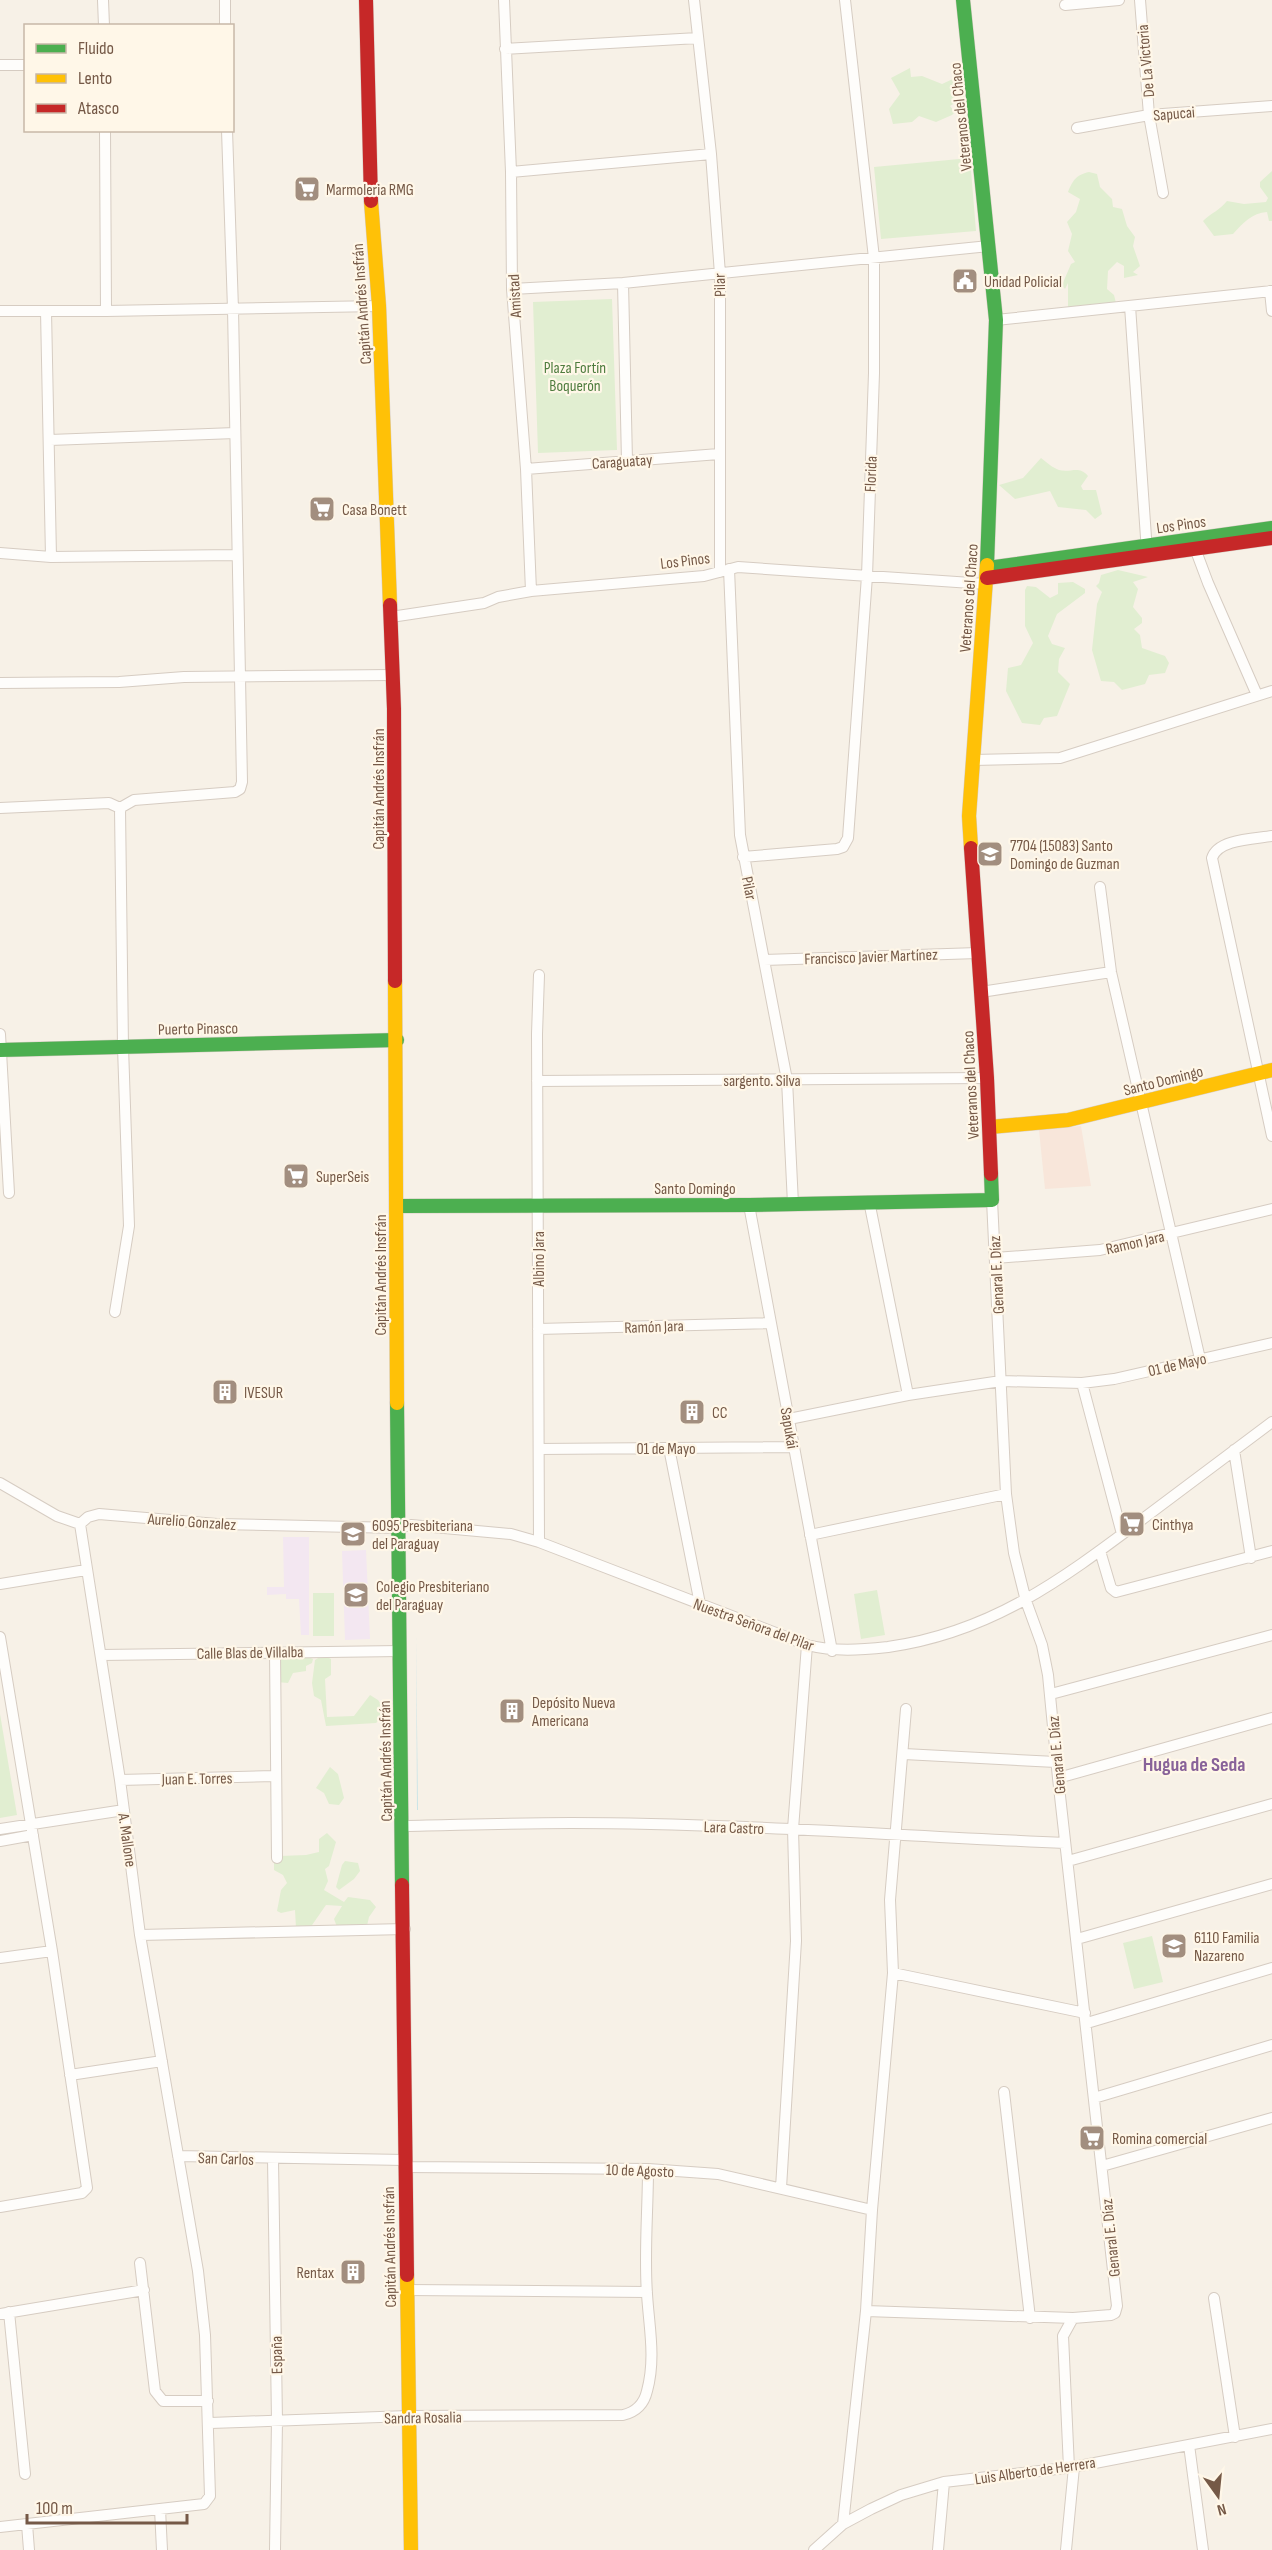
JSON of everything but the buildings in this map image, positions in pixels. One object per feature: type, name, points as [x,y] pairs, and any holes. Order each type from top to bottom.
[{"type":"street","points":[[103,0],[104,24]]},
{"type":"street","points":[[225,0],[225,24]]},
{"type":"street","name":"Capitán Andrés Insfrán","points":[[366,0],[372,224],[379,306],[393,675],[397,1040],[398,1528],[405,1929],[404,2164],[411,2550]]},
{"type":"street","name":"Amistad","points":[[504,0],[511,172],[512,289],[526,469],[531,591]]},
{"type":"street","name":"Pilar","points":[[694,0],[711,154],[720,274],[719,454],[740,835],[787,1080],[793,1204]]},
{"type":"street","name":"Florida","points":[[743,857],[837,849],[846,844],[848,838],[867,576],[874,373],[874,258],[845,0]]},
{"type":"street","name":"Veteranos del Chaco","points":[[963,0],[996,320],[987,576],[969,816],[990,1127],[992,1200]]},
{"type":"street","points":[[1065,5],[1119,0]]},
{"type":"street","name":"De La Victoria","points":[[1140,0],[1149,115],[1163,193]]},
{"type":"street","points":[[505,49],[698,38]]},
{"type":"street","points":[[0,65],[24,65]]},
{"type":"street","name":"Sapucai","points":[[1077,128],[1149,115],[1272,106]]},
{"type":"street","points":[[105,132],[106,311]]},
{"type":"street","points":[[120,808],[134,800],[232,793],[240,789],[242,782],[233,309],[227,132]]},
{"type":"street","points":[[511,172],[711,154]]},
{"type":"street","points":[[512,289],[623,283],[989,246]]},
{"type":"street","points":[[623,283],[627,461]]},
{"type":"street","points":[[996,320],[1271,291],[1272,311]]},
{"type":"street","points":[[0,311],[379,306]]},
{"type":"street","points":[[1131,306],[1147,551]]},
{"type":"street","points":[[46,311],[51,557]]},
{"type":"street","points":[[50,440],[235,434]]},
{"type":"street","name":"Caraguatay","points":[[526,469],[719,454]]},
{"type":"street","name":"Los Pinos","points":[[390,617],[484,603],[498,597],[531,591],[704,576],[738,567],[867,576],[987,576],[1193,544],[1272,528]]},
{"type":"street","points":[[1257,694],[1193,544],[1272,538]]},
{"type":"street","points":[[0,553],[51,557],[237,555]]},
{"type":"street","points":[[0,683],[119,682],[239,676],[393,675]]},
{"type":"street","points":[[973,760],[1060,758],[1272,691]]},
{"type":"street","points":[[0,808],[109,803],[120,808]]},
{"type":"street","points":[[115,1312],[129,1226],[123,1047],[120,808]]},
{"type":"street","points":[[1272,836],[1222,845],[1212,858],[1265,1072],[1272,1136]]},
{"type":"street","points":[[1100,887],[1111,972],[1200,1359]]},
{"type":"street","name":"Francisco Javier Martínez","points":[[764,960],[978,953]]},
{"type":"street","points":[[981,992],[1111,972]]},
{"type":"street","name":"Albino Jara","points":[[539,975],[537,1081],[539,1542]]},
{"type":"street","points":[[0,1034],[9,1193]]},
{"type":"street","name":"Puerto Pinasco","points":[[0,1050],[397,1040]]},
{"type":"street","name":"Santo Domingo","points":[[990,1127],[1068,1120],[1265,1072]]},
{"type":"street","name":"sargento. Silva","points":[[537,1081],[987,1078]]},
{"type":"street","name":"Santo Domingo","points":[[397,1206],[749,1205],[992,1200]]},
{"type":"street","name":"Genaral E. Díaz","points":[[992,1200],[1006,1494],[1014,1553],[1026,1601],[1042,1645],[1050,1694],[1117,2306],[1115,2313],[1107,2316],[1073,2318]]},
{"type":"street","points":[[869,1202],[908,1395]]},
{"type":"street","name":"Sapukái","points":[[749,1205],[831,1651]]},
{"type":"street","name":"Ramon Jara","points":[[995,1258],[1100,1250],[1272,1209]]},
{"type":"street","name":"Ramón Jara","points":[[538,1329],[771,1323]]},
{"type":"street","name":"01 de Mayo","points":[[1001,1381],[1082,1383],[1114,1379],[1272,1343]]},
{"type":"street","points":[[789,1419],[908,1395],[1001,1381]]},
{"type":"street","points":[[1082,1383],[1122,1534]]},
{"type":"street","name":"Nuestra Señora del Pilar","points":[[398,1528],[411,1525],[511,1534],[539,1542],[807,1645],[831,1651],[869,1649],[929,1640],[976,1625],[1026,1601],[1100,1551],[1272,1422]]},
{"type":"street","name":"01 de Mayo","points":[[538,1449],[794,1447]]},
{"type":"street","points":[[669,1448],[700,1604]]},
{"type":"street","points":[[1234,1450],[1251,1558]]},
{"type":"street","points":[[0,1483],[57,1515],[81,1524]]},
{"type":"street","points":[[810,1535],[1006,1494]]},
{"type":"street","name":"Aurelio Gonzalez","points":[[81,1524],[88,1517],[99,1514],[217,1524],[398,1528]]},
{"type":"street","name":"A. Mallone","points":[[81,1524],[86,1570],[120,1780],[140,1935],[198,2271],[210,2423],[209,2500],[204,2504],[160,2509]]},
{"type":"street","points":[[1100,1551],[1111,1588],[1116,1592],[1272,1551]]},
{"type":"street","points":[[0,1584],[86,1570]]},
{"type":"street","points":[[1050,1694],[1272,1635]]},
{"type":"street","points":[[0,1637],[52,1951],[86,2191],[0,2207]]},
{"type":"street","points":[[781,2188],[796,1941],[793,1829],[807,1645]]},
{"type":"street","name":"Calle Blas de Villalba","points":[[101,1655],[400,1651]]},
{"type":"street","points":[[275,1652],[274,1776],[277,1858]]},
{"type":"street","points":[[843,2524],[866,2311],[872,2210],[893,1973],[890,1900],[904,1754],[906,1708]]},
{"type":"street","points":[[1058,1778],[1272,1718]]},
{"type":"street","points":[[904,1754],[1056,1762]]},
{"type":"street","name":"Juan E. Torres","points":[[120,1780],[274,1776]]},
{"type":"street","points":[[1068,1861],[1272,1804]]},
{"type":"street","points":[[0,1840],[32,1830],[124,1809]]},
{"type":"street","name":"Lara Castro","points":[[403,1826],[572,1823],[793,1829],[1065,1843]]},
{"type":"street","points":[[0,1829],[32,1830]]},
{"type":"street","points":[[1077,1939],[1272,1884]]},
{"type":"street","points":[[140,1935],[405,1929]]},
{"type":"street","points":[[0,1958],[52,1951]]},
{"type":"street","points":[[893,1973],[1086,2018],[1272,1968]]},
{"type":"street","points":[[1094,2098],[1272,2045]]},
{"type":"street","points":[[70,2074],[162,2061]]},
{"type":"street","points":[[1004,2092],[1030,2318]]},
{"type":"street","points":[[1102,2166],[1272,2118]]},
{"type":"street","name":"San Carlos","points":[[178,2156],[273,2159]]},
{"type":"street","name":"10 de Agosto","points":[[273,2159],[648,2169],[717,2174],[872,2210]]},
{"type":"street","name":"España","points":[[273,2159],[277,2421],[275,2550]]},
{"type":"street","points":[[406,2290],[647,2292],[648,2169]]},
{"type":"street","points":[[140,2263],[156,2394],[163,2401],[208,2401]]},
{"type":"street","points":[[25,2474],[4,2313],[144,2290]]},
{"type":"street","name":"Sandra Rosalia","points":[[210,2423],[408,2416],[623,2415],[635,2410],[643,2402],[652,2366],[647,2292]]},
{"type":"street","points":[[1214,2298],[1235,2437]]},
{"type":"street","points":[[866,2311],[1073,2318],[1063,2336],[1071,2467],[1066,2550]]},
{"type":"street","name":"Luis Alberto de Herrera","points":[[814,2550],[843,2524],[901,2495],[944,2482],[1071,2467],[1272,2429]]},
{"type":"street","points":[[1189,2445],[1203,2550]]},
{"type":"street","points":[[938,2550],[944,2482]]},
{"type":"street","points":[[0,2527],[160,2509],[162,2550]]},
{"type":"street","points":[[27,2524],[29,2550]]},
{"type":"shaded area","points":[[1081,1126],[1091,1186],[1045,1189],[1039,1130]]},
{"type":"shaded area","points":[[283,1537],[309,1537],[309,1635],[301,1635],[299,1599],[286,1599],[286,1594],[267,1595],[267,1587],[284,1587]]},
{"type":"shaded area","name":"Colegio Presbiteriano del Paraguay","points":[[366,1550],[370,1639],[345,1640],[342,1551]]},
{"type":"green space","points":[[910,68],[911,77],[922,76],[942,84],[955,78],[963,79],[964,97],[950,106],[955,112],[952,115],[936,122],[919,116],[912,122],[893,124],[889,109],[900,94],[891,78]]},
{"type":"green space","points":[[970,158],[976,231],[881,239],[874,167]]},
{"type":"green space","points":[[1272,171],[1272,221],[1269,221],[1267,212],[1257,214],[1248,219],[1233,234],[1214,236],[1203,221],[1227,201],[1244,204],[1266,202],[1268,198],[1260,187],[1260,182]]},
{"type":"green space","points":[[1089,172],[1097,174],[1100,187],[1112,199],[1113,207],[1122,209],[1127,226],[1135,237],[1133,246],[1140,266],[1133,272],[1138,275],[1124,278],[1124,266],[1117,262],[1108,271],[1107,289],[1114,295],[1116,303],[1068,316],[1068,283],[1065,289],[1062,285],[1071,264],[1075,262],[1068,251],[1072,234],[1067,222],[1076,212],[1080,199],[1068,192],[1076,179]]},
{"type":"green space","name":"Plaza Fortín Boquerón","points":[[612,299],[617,450],[538,453],[533,302]]},
{"type":"green space","points":[[1041,458],[1059,470],[1078,470],[1085,473],[1088,476],[1081,486],[1083,490],[1096,490],[1102,514],[1095,519],[1086,510],[1058,507],[1050,491],[1015,499],[999,485],[1023,478]]},
{"type":"green space","points":[[1118,570],[1148,577],[1133,582],[1138,589],[1133,607],[1142,618],[1142,623],[1134,629],[1140,635],[1142,648],[1165,656],[1169,663],[1165,673],[1149,675],[1145,684],[1122,690],[1114,682],[1101,681],[1092,650],[1097,604],[1102,592],[1096,586],[1101,575]]},
{"type":"green space","points":[[1073,582],[1085,589],[1085,593],[1057,614],[1048,636],[1052,644],[1065,648],[1059,659],[1058,672],[1070,684],[1057,716],[1044,718],[1040,725],[1022,723],[1006,691],[1008,668],[1021,665],[1033,643],[1025,626],[1025,590],[1027,586],[1036,587],[1050,598],[1058,594],[1058,583]]},
{"type":"green space","points":[[877,1590],[885,1635],[861,1639],[854,1594]]},
{"type":"green space","points":[[313,1593],[334,1593],[334,1636],[313,1636]]},
{"type":"green space","points":[[297,1653],[313,1659],[312,1663],[306,1666],[306,1671],[293,1673],[288,1683],[277,1682],[280,1659]]},
{"type":"green space","points":[[323,1655],[331,1659],[331,1675],[325,1679],[327,1717],[354,1716],[370,1695],[383,1707],[382,1717],[376,1723],[326,1726],[321,1700],[314,1696],[312,1683],[315,1660]]},
{"type":"green space","points":[[0,1714],[17,1815],[0,1818]]},
{"type":"green space","points":[[330,1767],[338,1774],[344,1798],[339,1805],[329,1804],[324,1793],[316,1788]]},
{"type":"green space","points":[[327,1833],[336,1842],[329,1866],[325,1869],[328,1881],[324,1890],[344,1902],[348,1897],[370,1900],[376,1907],[369,1917],[366,1930],[362,1931],[351,1925],[337,1927],[334,1919],[342,1906],[326,1905],[310,1928],[296,1928],[295,1910],[281,1913],[277,1911],[281,1890],[287,1883],[283,1875],[274,1870],[274,1862],[280,1856],[319,1852],[319,1839]]},
{"type":"green space","points":[[345,1861],[358,1863],[360,1871],[354,1879],[339,1890],[336,1887]]},
{"type":"green space","points":[[1152,1936],[1163,1982],[1134,1989],[1123,1943]]},
{"type":"water","points":[[416,1635],[418,1810],[417,1810]]},
{"type":"traffic: fast","points":[[963,0],[996,320],[987,565]]},
{"type":"traffic: fast","points":[[988,568],[1272,528]]},
{"type":"traffic: fast","points":[[0,1050],[397,1040]]},
{"type":"traffic: fast","points":[[397,1206],[749,1205],[992,1200],[991,1174]]},
{"type":"traffic: fast","points":[[397,1403],[402,1885]]},
{"type":"traffic: slow","points":[[371,201],[379,306],[390,605]]},
{"type":"traffic: slow","points":[[971,848],[969,816],[987,565]]},
{"type":"traffic: slow","points":[[395,981],[397,1403]]},
{"type":"traffic: slow","points":[[990,1127],[1068,1120],[1272,1070]]},
{"type":"traffic: slow","points":[[407,2275],[411,2550]]},
{"type":"traffic: jam","points":[[366,0],[371,201]]},
{"type":"traffic: jam","points":[[987,578],[1272,538]]},
{"type":"traffic: jam","points":[[390,605],[394,709],[395,981]]},
{"type":"traffic: jam","points":[[971,848],[987,1078],[991,1174]]},
{"type":"traffic: jam","points":[[402,1885],[407,2275]]},
{"type":"place","name":"Marmoleria RMG","points":[[307,189]]},
{"type":"place","name":"Unidad Policial","points":[[965,281]]},
{"type":"place","name":"Casa Bonett","points":[[322,509]]},
{"type":"place","name":"7704 (15083) Santo Domingo de Guzman","points":[[990,854]]},
{"type":"place","name":"SuperSeis","points":[[296,1176]]},
{"type":"place","name":"IVESUR","points":[[225,1392]]},
{"type":"place","name":"CC","points":[[692,1412]]},
{"type":"place","name":"Cinthya","points":[[1132,1524]]},
{"type":"place","name":"6095 Presbiteriana del Paraguay","points":[[353,1534]]},
{"type":"place","name":"Colegio Presbiteriano del Paraguay","points":[[356,1595]]},
{"type":"place","name":"Depósito Nueva Americana","points":[[512,1711]]},
{"type":"place","name":"6110 Familia Nazareno","points":[[1174,1946]]},
{"type":"place","name":"Romina comercial","points":[[1092,2138]]},
{"type":"place","name":"Rentax","points":[[353,2272]]},
{"type":"district","name":"Hugua de Seda","points":[[1194,1764]]}]
